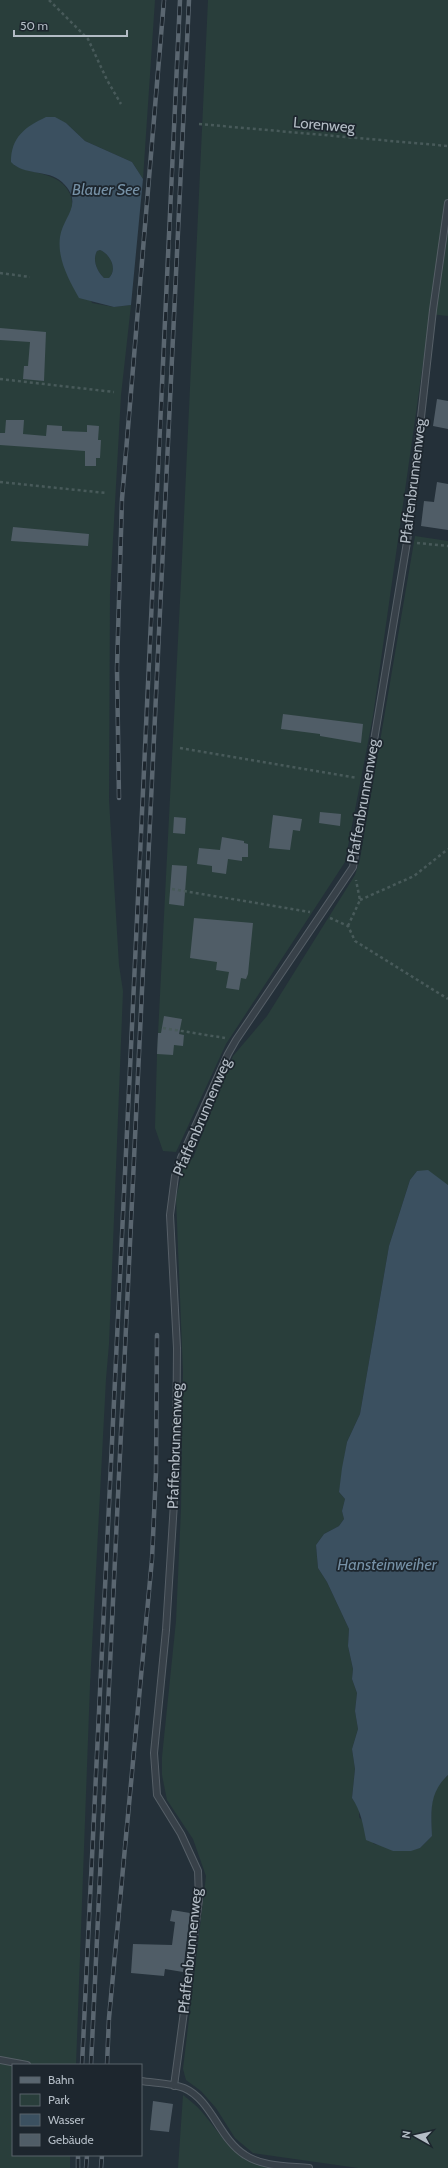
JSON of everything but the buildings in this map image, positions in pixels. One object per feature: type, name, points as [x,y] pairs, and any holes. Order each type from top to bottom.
[{"type":"lane","name":"Pfaffenbrunnenweg","points":[[174,2086],[199,1900],[198,1871],[181,1834],[157,1795],[154,1753],[166,1630],[176,1471],[177,1348],[170,1215],[175,1176],[181,1158],[236,1040],[323,914],[353,867],[407,542],[433,310],[448,203]]},
{"type":"lane","points":[[0,2060],[22,2064]]},
{"type":"lane","points":[[142,2081],[183,2088],[198,2098],[208,2109],[219,2128],[246,2155],[266,2163],[308,2168]]},
{"type":"path","points":[[49,0],[88,39],[107,80],[121,104]]},
{"type":"path","name":"Lorenweg","points":[[199,124],[448,146]]},
{"type":"path","points":[[0,273],[30,277]]},
{"type":"path","points":[[0,379],[114,392]]},
{"type":"path","points":[[0,482],[106,493]]},
{"type":"path","points":[[407,542],[448,546]]},
{"type":"path","points":[[180,748],[368,780]]},
{"type":"path","points":[[360,900],[414,876],[448,850]]},
{"type":"path","points":[[348,926],[360,900],[353,867]]},
{"type":"path","points":[[172,889],[323,914],[348,926],[355,941],[448,999]]},
{"type":"path","points":[[162,1028],[236,1040]]},
{"type":"green space","points":[[0,0],[155,0],[143,179],[132,162],[85,141],[66,123],[46,118],[28,128],[14,165],[53,178],[66,187],[70,194],[72,207],[70,215],[64,226],[92,303],[114,307],[131,305],[121,395],[110,593],[109,800],[119,965],[123,991],[109,1344],[90,1685],[76,2064],[12,2064],[12,2156],[70,2156],[70,2168],[0,2168]]},
{"type":"green space","points":[[208,0],[448,0],[448,316],[430,314],[373,716],[345,862],[226,1044],[176,1152],[163,1151],[155,1128],[157,1054]]},
{"type":"green space","points":[[100,250],[110,258],[112,262],[113,270],[109,278],[104,278],[99,272],[95,262],[97,251]]},
{"type":"green space","points":[[415,536],[448,541],[448,1185],[417,1171],[410,1180],[389,1246],[360,1414],[347,1442],[339,1492],[345,1499],[342,1511],[344,1519],[339,1526],[324,1534],[316,1545],[318,1568],[327,1582],[349,1629],[348,1646],[353,1669],[352,1679],[357,1693],[355,1711],[358,1729],[352,1749],[355,1769],[352,1798],[359,1808],[359,1817],[365,1824],[365,1832],[374,1844],[386,1846],[393,1851],[420,1848],[432,1836],[432,1803],[437,1789],[448,1775],[448,2168],[358,2168],[253,2153],[235,2138],[216,2108],[201,2091],[186,2080],[183,2069],[206,1876],[193,1839],[167,1800],[162,1775],[162,1757],[176,1621],[181,1509],[183,1372],[176,1198],[185,1160],[193,1158],[233,1056],[267,1016],[355,875],[360,859]]},
{"type":"green space","points":[[183,2095],[200,2109],[223,2139],[238,2154],[246,2160],[269,2168],[178,2168]]},
{"type":"water","name":"Blauer See","points":[[46,117],[55,117],[66,123],[85,141],[132,162],[143,179],[131,305],[114,307],[79,298],[71,284],[60,253],[60,237],[72,204],[72,197],[69,190],[62,182],[50,175],[22,169],[11,162],[12,153],[17,139],[26,129]],"holes":[[[100,250],[110,258],[113,266],[112,274],[109,278],[104,278],[101,275],[95,262],[97,251]]]},
{"type":"water","name":"Hansteinweiher","points":[[428,1170],[448,1185],[448,1775],[437,1789],[432,1803],[432,1836],[420,1848],[411,1851],[393,1851],[366,1840],[360,1813],[352,1798],[355,1769],[352,1749],[358,1729],[355,1711],[357,1693],[352,1679],[353,1669],[348,1646],[349,1629],[327,1582],[318,1568],[316,1545],[324,1534],[339,1526],[344,1519],[342,1511],[345,1499],[339,1492],[342,1468],[347,1442],[360,1414],[389,1246],[410,1180],[417,1171]]},
{"type":"railway","points":[[119,798],[117,668],[122,499],[164,0]]},
{"type":"railway","points":[[82,2064],[180,0]]},
{"type":"railway","points":[[91,2064],[189,0]]},
{"type":"railway","points":[[107,2064],[109,2018],[152,1559],[156,1472],[157,1335]]},
{"type":"railway","points":[[78,2156],[78,2168]]},
{"type":"railway","points":[[86,2168],[87,2156]]},
{"type":"railway","points":[[101,2168],[102,2156]]}]
